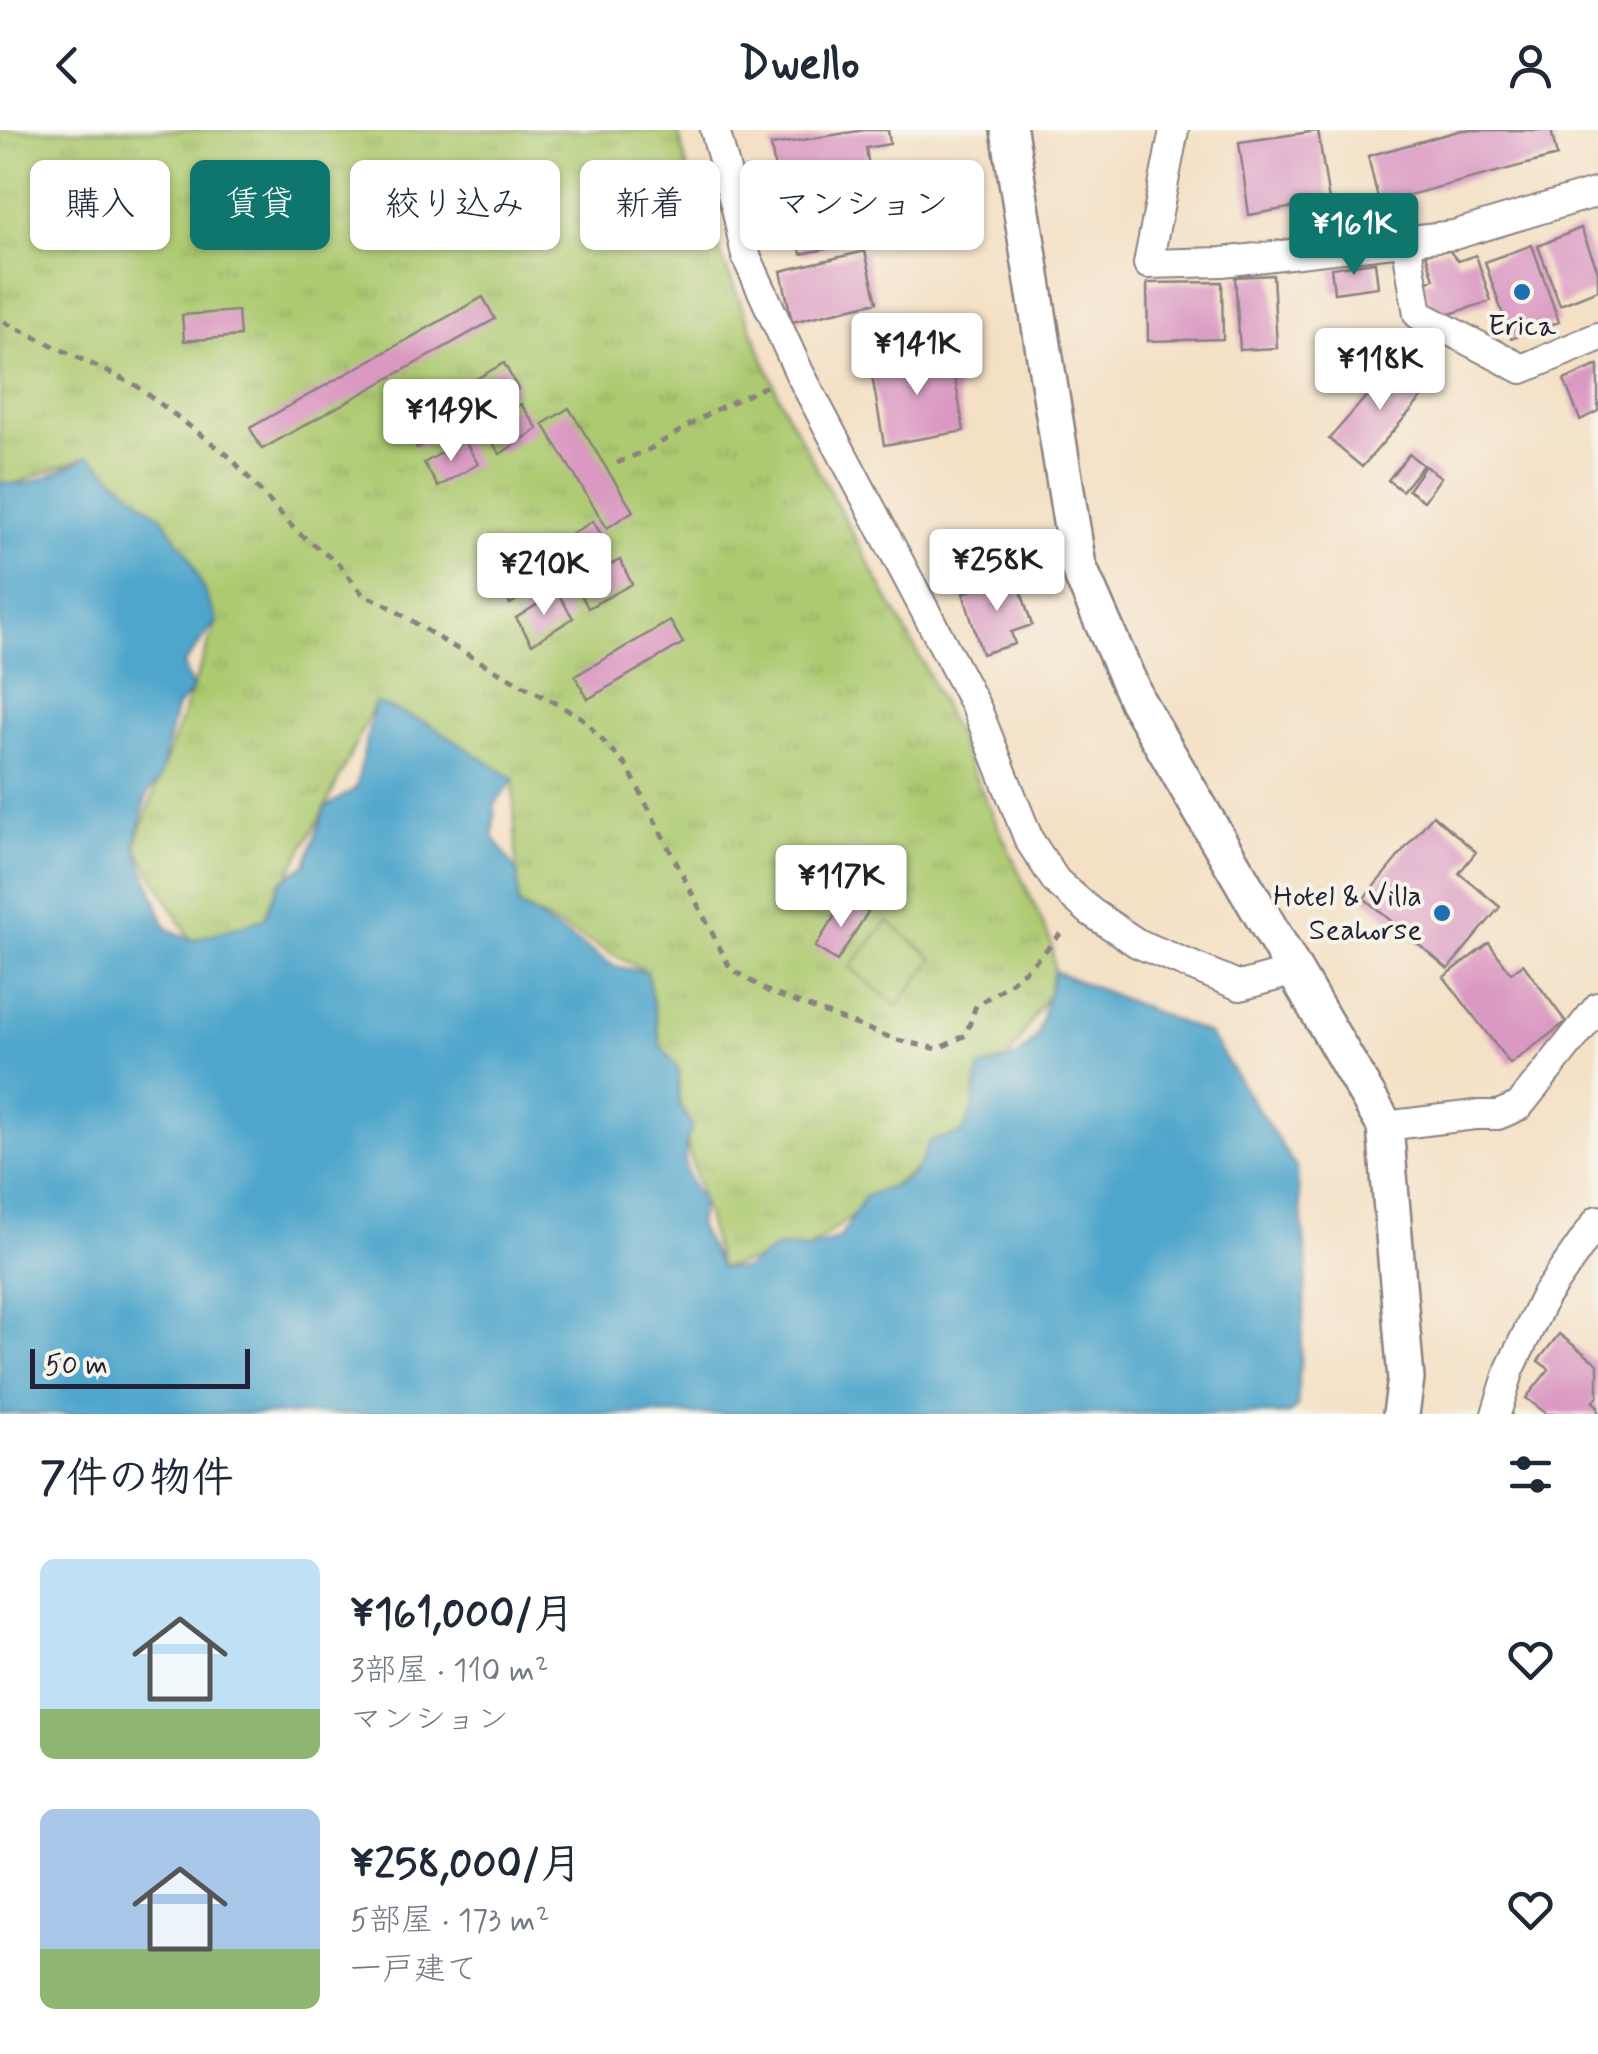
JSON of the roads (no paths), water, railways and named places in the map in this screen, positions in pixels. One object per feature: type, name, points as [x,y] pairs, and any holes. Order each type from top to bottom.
[{"type":"street","points":[[714,130],[746,256],[799,372],[978,709],[1029,840],[1056,881],[1136,943],[1240,986],[1295,971]]},
{"type":"street","points":[[1009,130],[1078,566],[1137,701],[1384,1126],[1406,1379],[1401,1414]]},
{"type":"street","points":[[1174,130],[1148,264],[1222,262],[1454,235],[1598,192]]},
{"type":"street","points":[[1406,242],[1418,314],[1522,370],[1598,337]]},
{"type":"street","points":[[1384,1126],[1498,1115],[1519,1106],[1598,1007]]},
{"type":"street","points":[[1496,1414],[1510,1369],[1545,1296],[1598,1220]]},
{"type":"water","points":[[89,456],[164,520],[188,554],[217,621],[183,665],[193,690],[176,708],[159,781],[147,794],[135,845],[166,928],[192,940],[264,919],[279,883],[306,864],[325,808],[356,788],[375,702],[429,724],[514,779],[495,804],[493,836],[518,874],[518,905],[614,966],[647,972],[661,1046],[678,1068],[679,1104],[692,1125],[685,1165],[690,1183],[702,1201],[698,1226],[721,1268],[744,1269],[777,1247],[808,1249],[840,1238],[865,1196],[898,1184],[913,1173],[928,1142],[962,1133],[974,1106],[979,1068],[1017,1057],[1037,1037],[1054,971],[1209,1034],[1296,1168],[1307,1264],[1297,1407],[1289,1414],[0,1414],[0,482],[35,481]]},
{"type":"place","name":"Erica","points":[[1522,292]]},
{"type":"place","name":"Hotel & Villa Seahorse","points":[[1442,913]]}]
